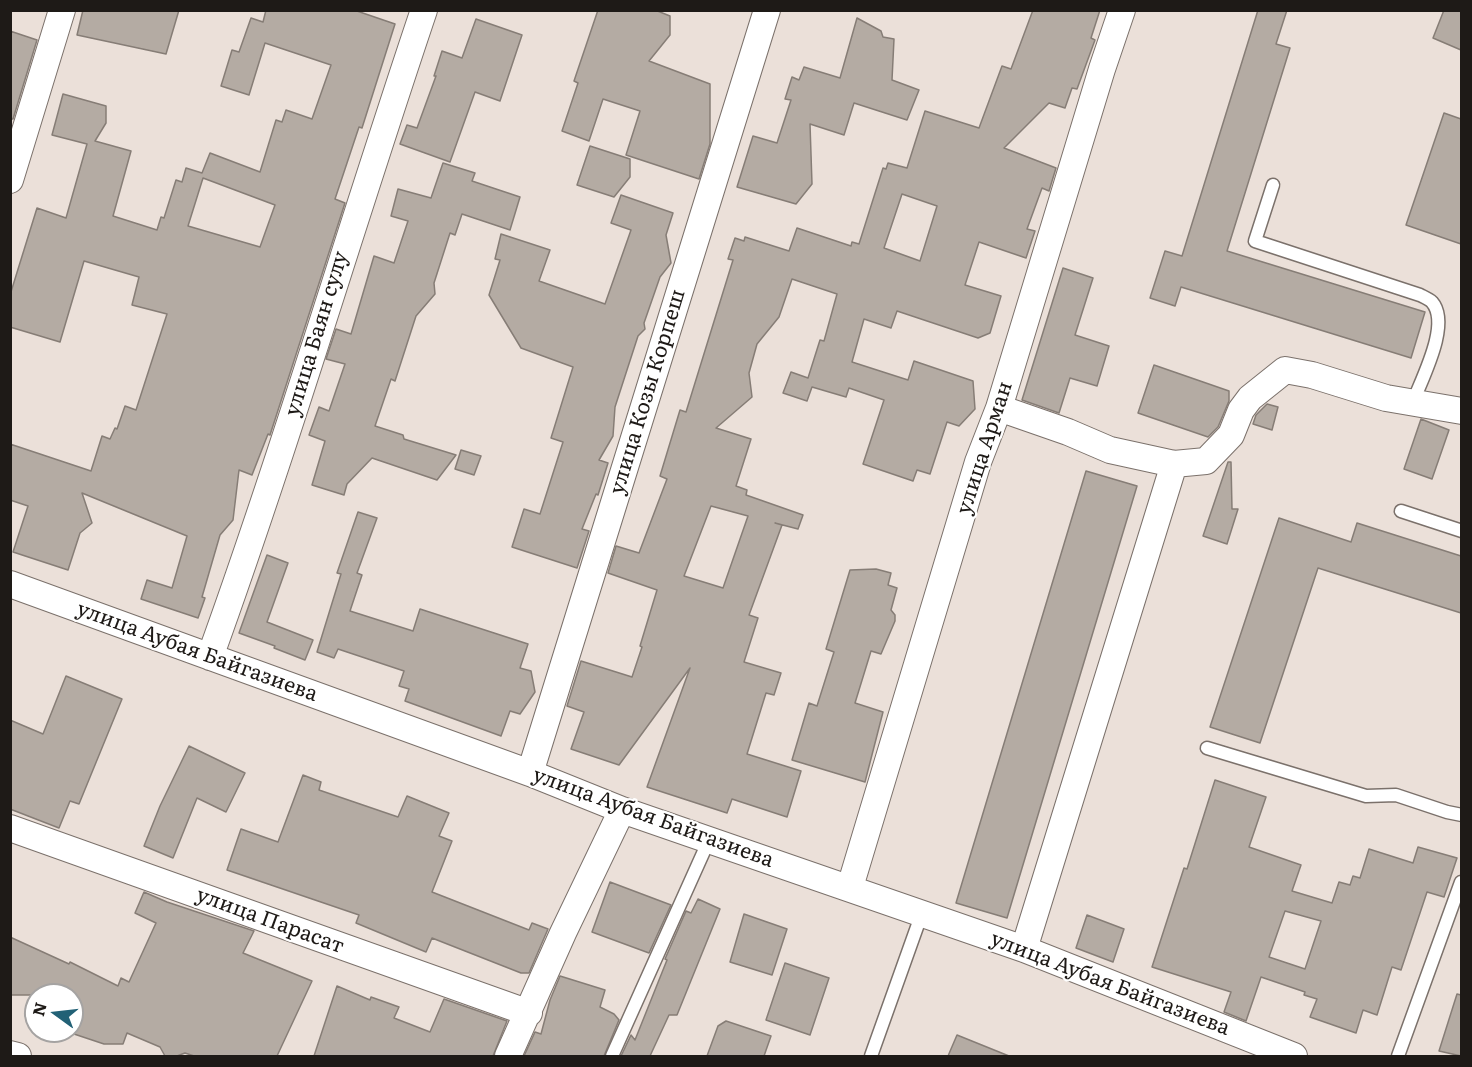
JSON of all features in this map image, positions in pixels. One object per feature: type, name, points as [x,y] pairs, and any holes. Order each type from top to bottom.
[{"type":"street","points":[[10,180],[62,10]]},
{"type":"street","name":"улица Баян сулу","points":[[210,657],[244,562],[424,10]]},
{"type":"street","name":"улица Козы Корпеш","points":[[530,773],[767,10]]},
{"type":"street","name":"улица Арман","points":[[850,887],[978,462],[999,408],[1122,10]]},
{"type":"street","points":[[999,408],[1068,432],[1110,450],[1174,464],[1206,461],[1231,435],[1241,410],[1250,398],[1285,370],[1312,375],[1386,398],[1461,411]]},
{"type":"street","points":[[1024,949],[1174,464]]},
{"type":"street","name":"улица Аубая Байгазиева","points":[[10,584],[530,773],[622,810],[1024,949],[1294,1056]]},
{"type":"street","points":[[508,1056],[563,933],[622,810]]},
{"type":"street","name":"улица Парасат","points":[[10,828],[529,1013]]},
{"type":"street","points":[[10,1054],[18,1056]]},
{"type":"lane","points":[[1273,184],[1255,242],[1420,295],[1431,301],[1438,313],[1439,328],[1413,402]]},
{"type":"lane","points":[[1401,511],[1461,531]]},
{"type":"lane","points":[[1207,748],[1366,796],[1396,795],[1461,815]]},
{"type":"lane","points":[[612,1056],[709,840]]},
{"type":"lane","points":[[1398,1056],[1461,882]]},
{"type":"lane","points":[[871,1056],[922,913]]},
{"type":"building","points":[[83,10],[179,10],[166,54],[77,35]]},
{"type":"building","points":[[266,10],[354,10],[395,24],[362,128],[359,127],[335,199],[345,203],[270,435],[268,434],[252,475],[239,470],[233,520],[220,535],[198,618],[141,599],[147,580],[172,588],[187,536],[82,493],[92,523],[80,533],[68,570],[13,552],[28,506],[10,500],[10,444],[91,471],[102,436],[110,439],[115,428],[117,429],[125,406],[136,410],[167,314],[132,305],[139,277],[84,261],[60,342],[10,327],[10,295],[37,208],[66,218],[87,144],[52,135],[63,94],[106,106],[106,123],[95,141],[131,151],[113,216],[157,230],[161,217],[164,218],[176,180],[182,182],[186,168],[202,173],[210,153],[260,172],[276,120],[282,122],[286,110],[312,119],[331,65],[265,43],[249,95],[221,86],[232,50],[239,52],[251,18],[263,22]],"holes":[[[203,178],[275,205],[260,247],[188,226]]]},
{"type":"building","points":[[598,10],[655,10],[670,16],[670,35],[649,61],[710,84],[710,144],[699,179],[626,155],[640,111],[603,99],[589,141],[562,131],[578,83],[574,81]]},
{"type":"building","points":[[1033,10],[1100,10],[1091,38],[1095,40],[1077,89],[1072,88],[1065,108],[1049,103],[1004,148],[1056,168],[1049,191],[1042,188],[1027,229],[1035,231],[1026,258],[979,242],[965,285],[1001,296],[990,333],[978,338],[897,311],[891,328],[864,319],[852,362],[908,380],[914,361],[973,381],[975,409],[959,426],[947,422],[930,474],[917,470],[913,481],[863,464],[884,400],[849,388],[846,397],[812,387],[807,401],[783,393],[791,372],[808,378],[820,340],[824,341],[837,294],[792,279],[779,317],[757,344],[749,373],[752,397],[716,428],[751,439],[736,486],[747,490],[746,495],[803,515],[798,529],[775,523],[782,525],[749,615],[758,618],[744,662],[781,673],[774,695],[766,693],[747,754],[801,771],[787,817],[732,799],[727,813],[647,787],[690,668],[619,765],[571,749],[584,712],[567,706],[581,661],[632,677],[642,647],[640,646],[657,590],[608,573],[616,546],[639,553],[667,479],[660,476],[680,410],[686,412],[733,260],[728,259],[735,238],[744,241],[745,237],[789,251],[797,228],[851,246],[852,242],[859,244],[883,168],[886,169],[888,163],[907,168],[925,111],[979,128],[1002,66],[1011,69]],"holes":[[[902,194],[937,206],[920,261],[884,248]],[[711,506],[748,516],[723,588],[684,576]]]},
{"type":"building","points":[[1258,10],[1287,10],[1276,44],[1290,48],[1227,251],[1425,312],[1411,358],[1181,287],[1175,306],[1150,298],[1165,251],[1182,256]]},
{"type":"building","points":[[1444,10],[1461,10],[1461,50],[1433,38]]},
{"type":"building","points":[[857,18],[881,31],[883,37],[894,39],[892,80],[919,90],[907,120],[854,103],[844,135],[810,124],[812,184],[796,204],[737,187],[753,136],[777,143],[791,100],[785,99],[792,77],[799,80],[804,67],[840,78]]},
{"type":"building","points":[[476,19],[522,35],[500,101],[475,92],[450,162],[400,144],[407,125],[417,128],[436,76],[434,76],[442,51],[462,58]]},
{"type":"building","points":[[10,31],[37,40],[13,119],[10,119]]},
{"type":"building","points":[[1444,113],[1461,119],[1461,244],[1406,225]]},
{"type":"building","points":[[590,146],[630,159],[630,177],[614,197],[577,185]]},
{"type":"building","points":[[443,163],[475,173],[472,181],[520,197],[510,230],[462,214],[455,235],[450,233],[434,283],[435,294],[416,316],[395,381],[391,379],[375,426],[403,435],[404,439],[456,455],[437,480],[372,458],[347,484],[344,495],[312,485],[325,441],[309,435],[319,407],[329,411],[345,364],[326,359],[336,329],[351,334],[374,256],[394,263],[408,221],[391,216],[398,189],[431,198]]},
{"type":"building","points":[[621,195],[673,213],[666,235],[671,263],[660,277],[644,323],[645,329],[638,336],[615,407],[613,436],[599,460],[608,463],[598,495],[596,494],[582,529],[589,531],[577,568],[512,547],[524,509],[540,514],[563,442],[551,438],[573,367],[521,348],[489,295],[500,260],[495,259],[501,234],[550,250],[539,281],[605,304],[631,230],[611,223]]},
{"type":"building","points":[[1063,268],[1093,278],[1075,335],[1109,346],[1097,386],[1070,378],[1059,413],[1022,400]]},
{"type":"building","points":[[1154,365],[1229,391],[1229,401],[1218,427],[1208,437],[1138,413]]},
{"type":"building","points":[[1267,404],[1278,407],[1272,430],[1253,424],[1256,415]]},
{"type":"building","points":[[1421,419],[1449,430],[1432,479],[1404,469]]},
{"type":"building","points":[[461,450],[481,456],[474,475],[455,469]]},
{"type":"building","points":[[1228,462],[1231,462],[1232,509],[1238,509],[1227,544],[1203,536]]},
{"type":"building","points":[[1086,471],[1137,486],[1007,918],[956,903]]},
{"type":"building","points":[[358,512],[377,518],[357,573],[362,575],[350,611],[413,631],[420,609],[528,644],[520,668],[531,671],[535,692],[520,714],[510,711],[501,736],[405,701],[409,689],[399,686],[404,671],[338,649],[334,658],[317,652],[341,574],[337,573]]},
{"type":"building","points":[[1279,518],[1351,542],[1357,523],[1461,556],[1461,613],[1318,568],[1260,743],[1210,727]]},
{"type":"building","points":[[267,555],[288,563],[267,622],[313,640],[305,660],[239,633]]},
{"type":"building","points":[[876,569],[891,573],[888,585],[897,588],[891,610],[895,615],[895,621],[881,654],[871,651],[855,703],[883,712],[865,782],[792,760],[809,703],[817,706],[834,652],[826,649],[850,570]]},
{"type":"building","points":[[66,676],[122,699],[79,804],[70,801],[59,828],[10,809],[10,720],[43,734]]},
{"type":"building","points":[[189,746],[245,773],[226,812],[197,798],[173,858],[144,846],[160,806]]},
{"type":"building","points":[[303,775],[321,782],[319,790],[398,817],[407,796],[449,813],[439,836],[452,841],[432,892],[529,930],[532,923],[548,929],[529,973],[521,973],[432,938],[426,952],[356,923],[359,915],[227,870],[241,829],[278,842]]},
{"type":"building","points":[[1215,780],[1266,797],[1249,847],[1301,865],[1292,891],[1332,903],[1339,882],[1350,885],[1353,876],[1360,878],[1369,849],[1413,863],[1418,847],[1457,858],[1444,897],[1427,892],[1401,970],[1392,967],[1377,1015],[1363,1010],[1356,1033],[1310,1017],[1317,999],[1304,995],[1305,992],[1261,977],[1246,1021],[1224,1012],[1231,992],[1152,967],[1184,868],[1187,869]],"holes":[[[1285,911],[1321,921],[1305,969],[1269,957]]]},
{"type":"building","points":[[610,882],[671,905],[649,953],[592,932]]},
{"type":"building","points":[[144,892],[254,931],[243,953],[312,981],[277,1056],[194,1056],[185,1053],[165,1056],[160,1047],[127,1033],[123,1044],[104,1044],[84,1037],[84,983],[24,983],[24,995],[10,995],[10,937],[69,964],[70,962],[118,986],[121,978],[129,982],[156,923],[135,913]]},
{"type":"building","points":[[698,899],[720,909],[677,1015],[669,1015],[650,1056],[621,1056],[631,1035],[635,1040],[667,960],[665,959],[686,911],[691,913]]},
{"type":"building","points":[[744,914],[787,929],[772,975],[730,962]]},
{"type":"building","points":[[1087,915],[1124,929],[1113,962],[1076,948]]},
{"type":"building","points":[[785,963],[829,978],[810,1035],[766,1020]]},
{"type":"building","points":[[560,976],[605,990],[600,1007],[614,1014],[619,1020],[604,1056],[524,1056],[535,1032],[541,1034],[550,1000]]},
{"type":"building","points":[[337,986],[370,1000],[371,997],[399,1007],[394,1018],[430,1032],[444,999],[507,1021],[493,1056],[314,1056]]},
{"type":"building","points":[[1457,994],[1461,995],[1461,1056],[1439,1051]]},
{"type":"building","points":[[726,1021],[771,1036],[764,1056],[707,1056],[718,1026]]},
{"type":"building","points":[[957,1035],[1009,1056],[948,1056]]}]
